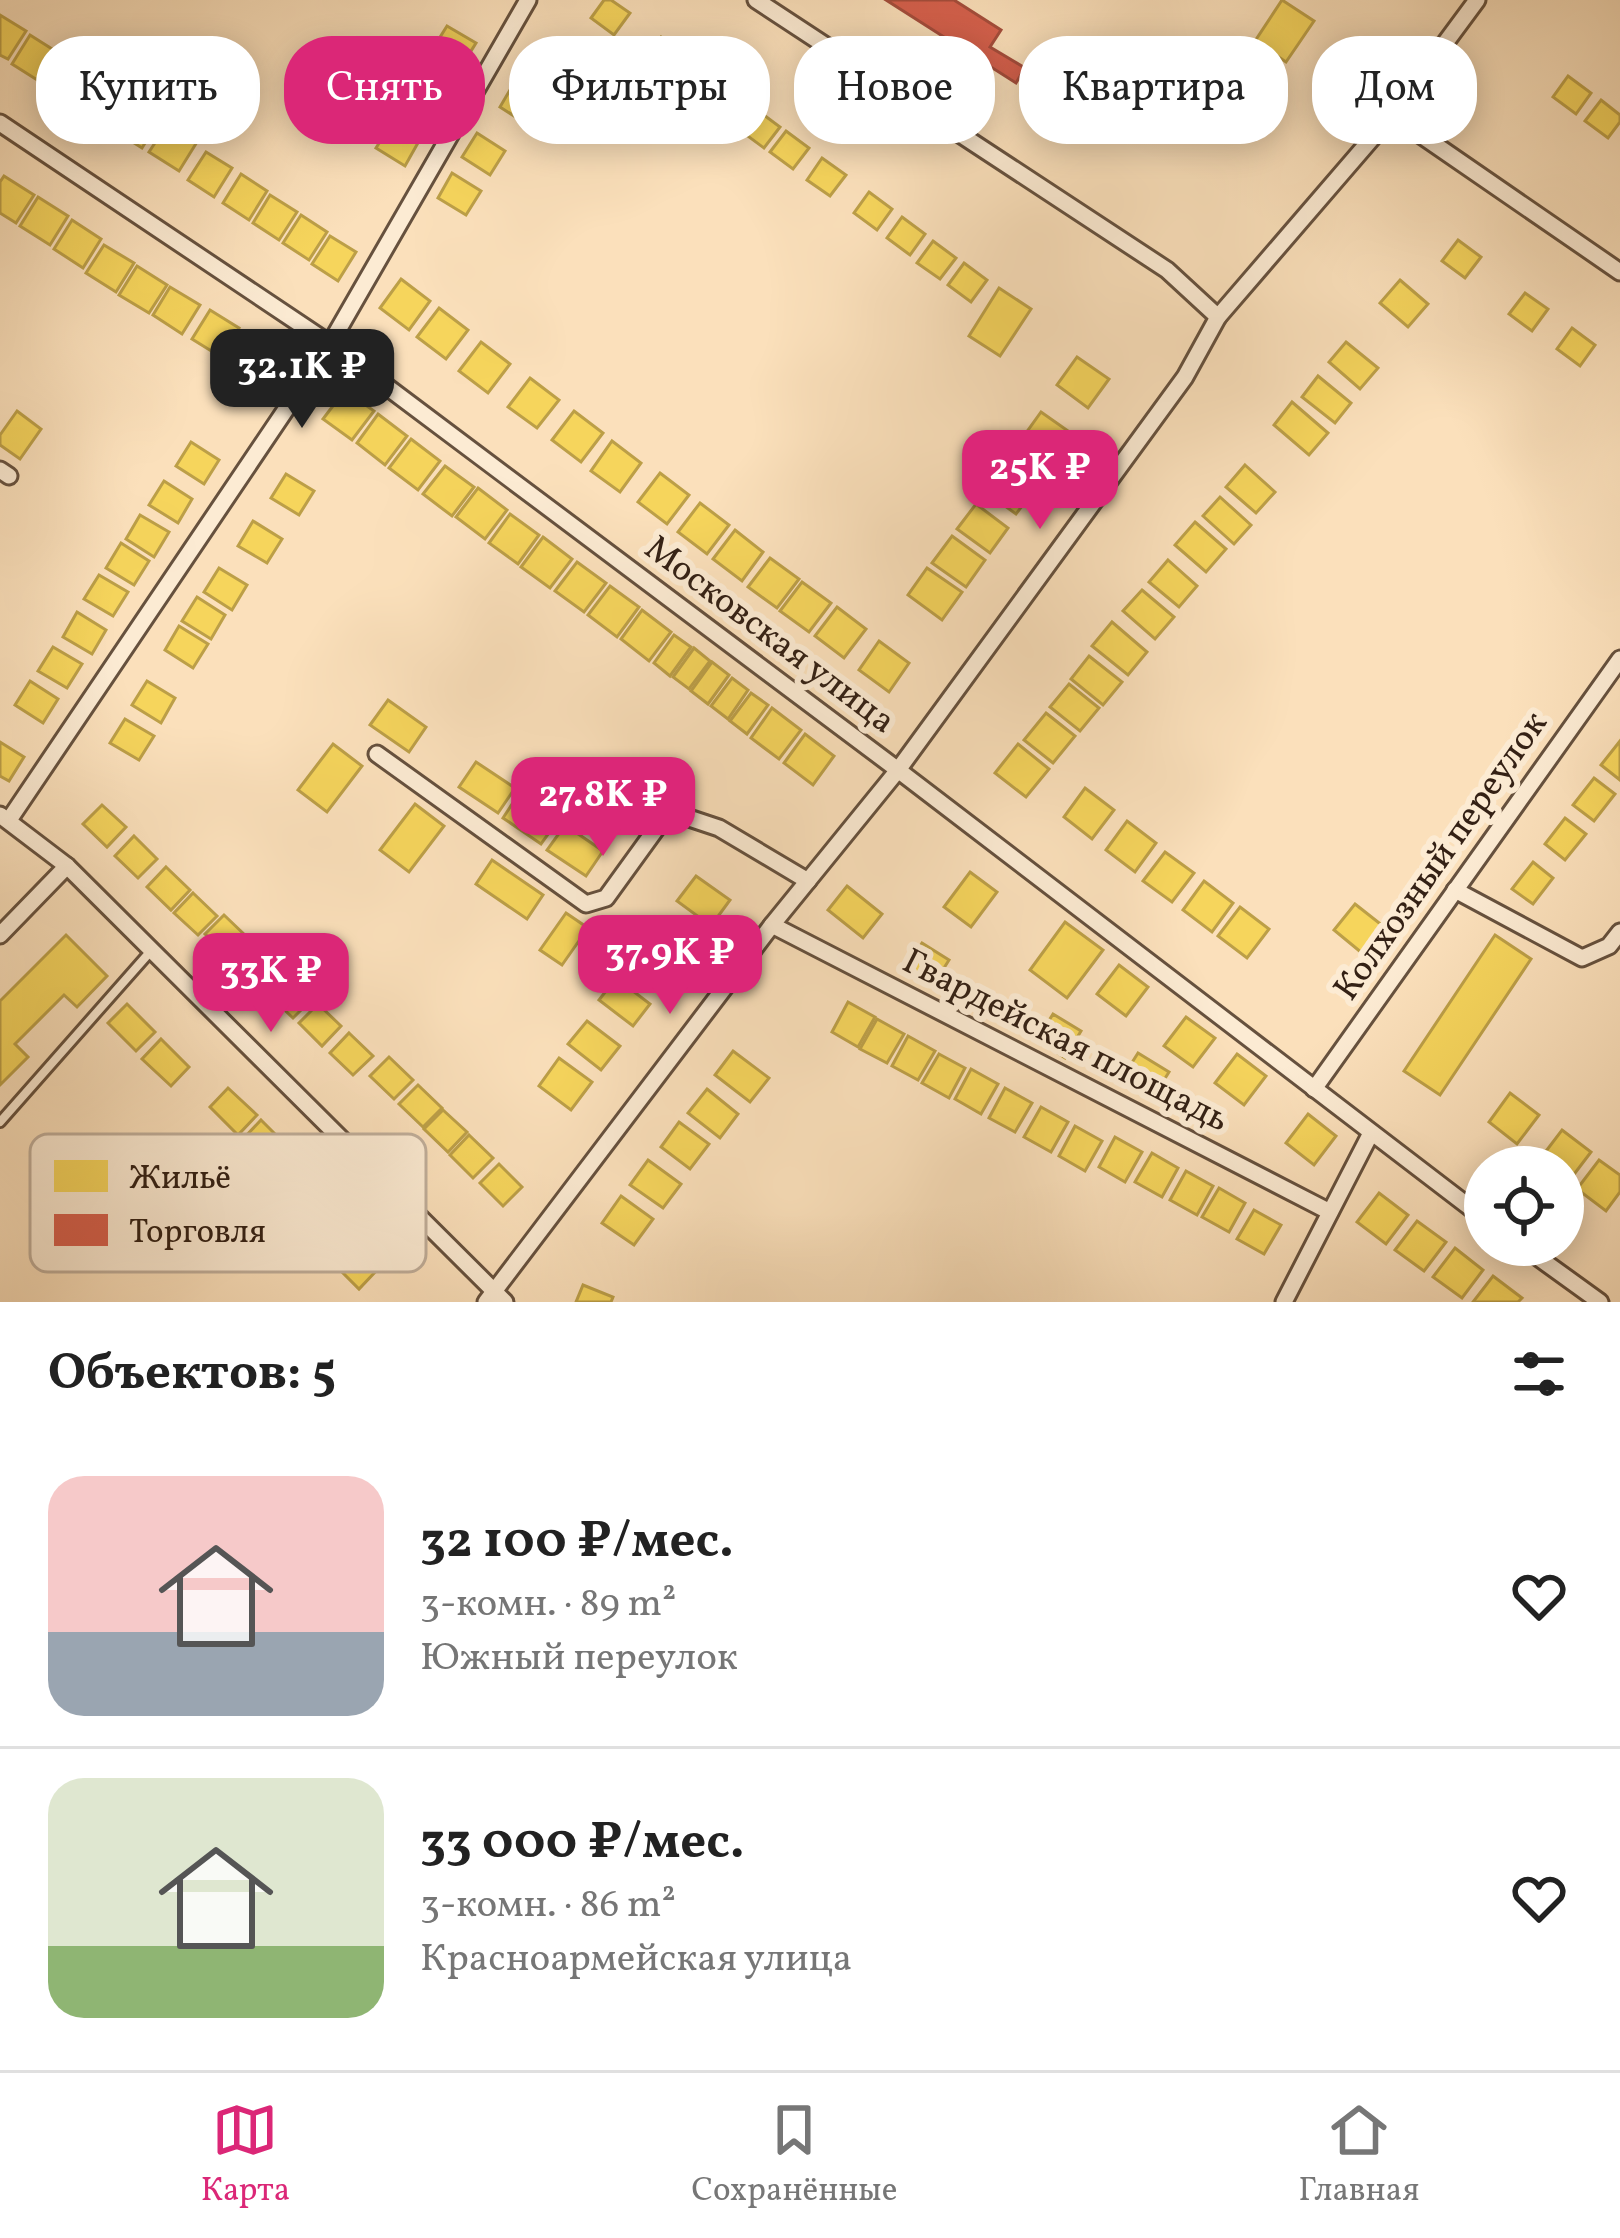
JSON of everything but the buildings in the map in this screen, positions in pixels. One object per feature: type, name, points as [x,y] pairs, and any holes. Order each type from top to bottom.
[{"type":"street","points":[[332,1134],[67,866],[4,817],[330,344],[528,0]]},
{"type":"street","points":[[756,0],[1167,270],[1218,317]]},
{"type":"street","points":[[1450,36],[1477,0]]},
{"type":"street","name":"Московская улица","points":[[0,124],[330,344],[1464,1203]]},
{"type":"street","points":[[426,1229],[495,1299],[772,925],[898,770],[1184,377],[1218,317],[1367,144]]},
{"type":"street","points":[[1434,144],[1620,272]]},
{"type":"street","name":"Колхозный переулок","points":[[1314,1089],[1620,659]]},
{"type":"street","points":[[377,754],[586,904],[606,898],[661,823],[680,815],[719,828],[808,881]]},
{"type":"street","points":[[1,934],[67,866]]},
{"type":"street","points":[[1455,890],[1582,958],[1609,946],[1620,932]]},
{"type":"street","name":"Гвардейская площадь","points":[[772,925],[1330,1212]]},
{"type":"street","points":[[1284,1302],[1371,1133]]},
{"type":"street","points":[[1550,1266],[1600,1302]]},
{"type":"lane","points":[[0,1123],[151,951]]}]
